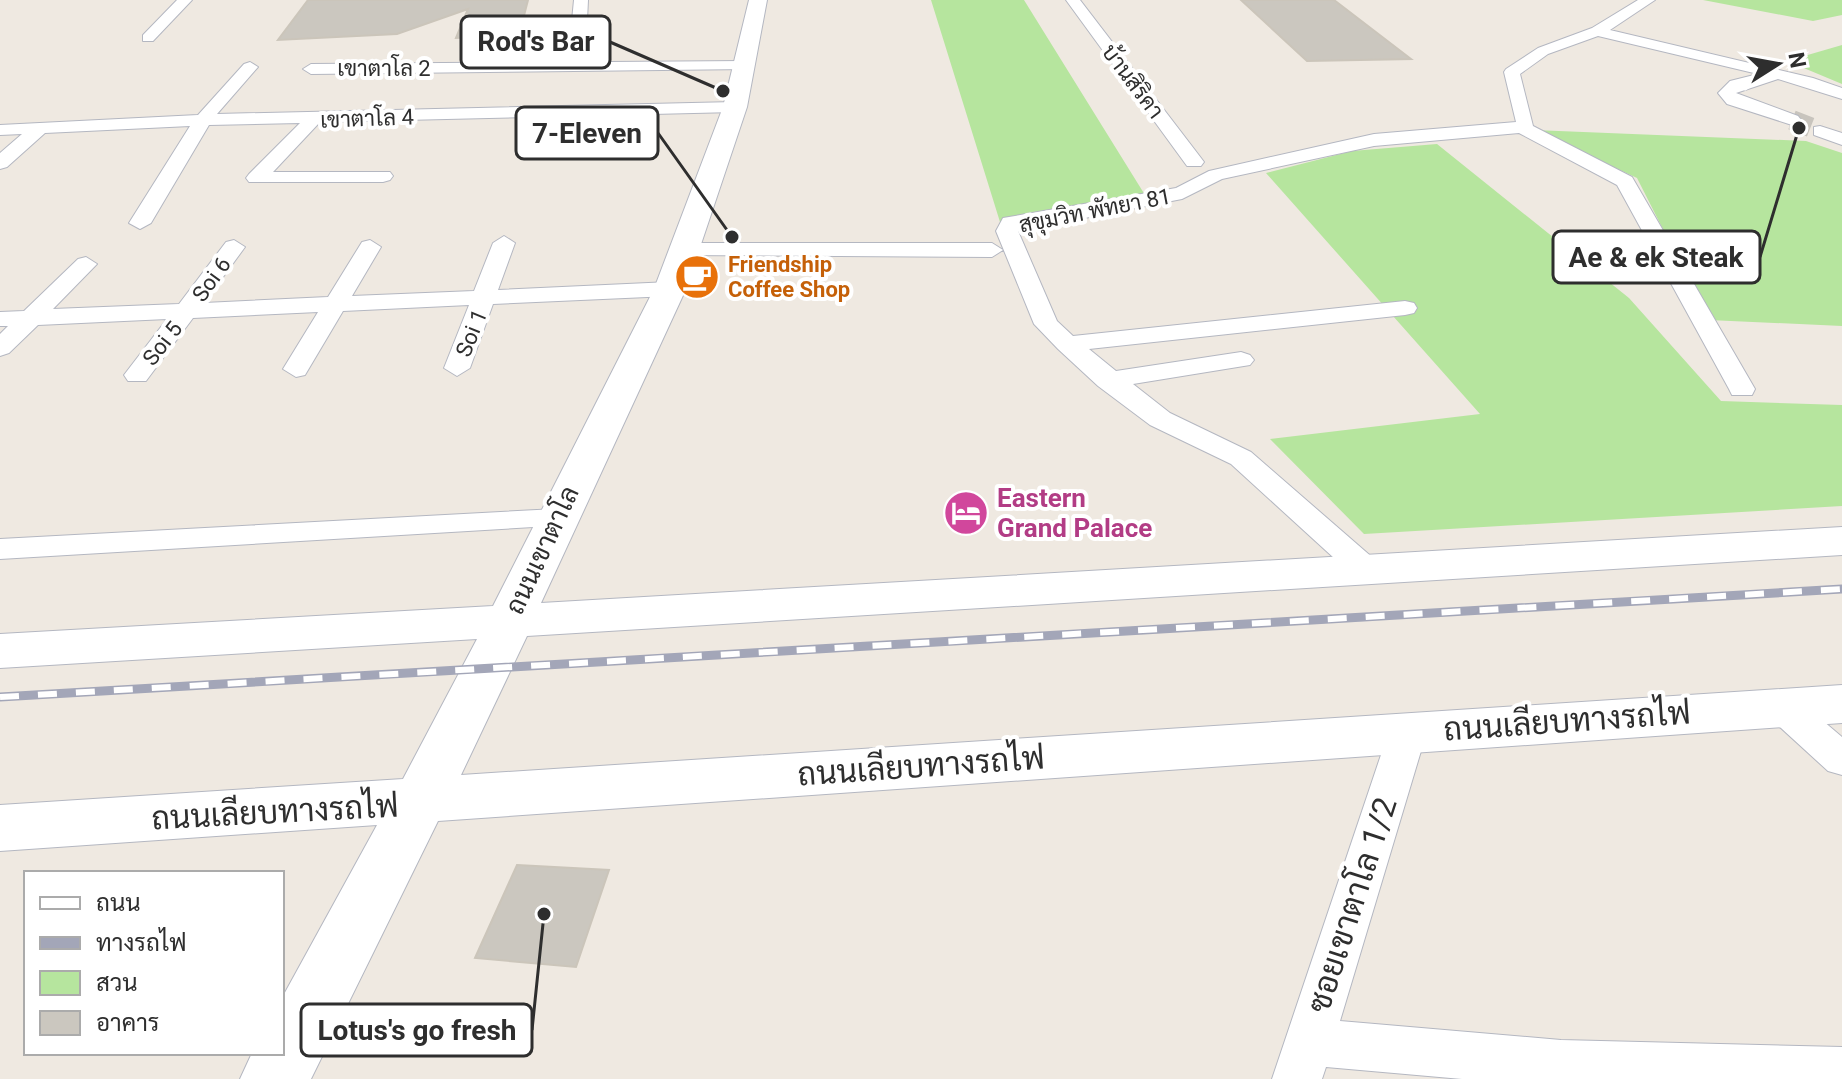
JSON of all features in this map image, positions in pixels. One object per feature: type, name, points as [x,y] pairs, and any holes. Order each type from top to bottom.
[{"type":"street","points":[[148,38],[185,0]]},
{"type":"street","points":[[578,41],[581,0]]},
{"type":"street","name":"ถนนเขาตาโล","points":[[275,1079],[421,803],[556,518],[670,289],[735,107],[758,0]]},
{"type":"street","name":"บ้านสิริคา","points":[[1073,0],[1194,162]]},
{"type":"street","points":[[1648,0],[1597,31],[1543,51],[1512,72],[1525,124],[1522,127],[1627,184],[1742,389]]},
{"type":"street","points":[[1597,31],[1777,74],[1842,94]]},
{"type":"street","name":"เขาตาโล 2","points":[[311,69],[744,66]]},
{"type":"street","points":[[140,223],[203,120],[250,67]]},
{"type":"street","points":[[1777,74],[1736,85],[1726,93],[1733,100],[1792,120]]},
{"type":"street","name":"เขาตาโล 4","points":[[0,130],[203,120],[735,107]]},
{"type":"street","points":[[314,119],[256,178],[383,176]]},
{"type":"street","name":"สุขุมวิท พัทยา 81","points":[[1369,572],[1241,458],[1160,419],[1107,380],[1067,344],[1046,324],[1007,231],[1011,223],[1182,193],[1216,175],[1374,140],[1522,127]]},
{"type":"street","points":[[0,163],[40,128]]},
{"type":"street","points":[[1820,131],[1842,139]]},
{"type":"street","name":"Soi 1","points":[[457,368],[504,243]]},
{"type":"street","name":"Soi 6","points":[[188,310],[234,247]]},
{"type":"street","points":[[296,369],[370,247]]},
{"type":"street","points":[[686,250],[992,250]]},
{"type":"street","points":[[0,348],[86,264]]},
{"type":"street","points":[[0,319],[670,289]]},
{"type":"street","points":[[1067,344],[1405,308]]},
{"type":"street","name":"Soi 5","points":[[137,375],[188,310]]},
{"type":"street","points":[[1107,380],[1241,360]]},
{"type":"street","points":[[0,549],[556,518]]},
{"type":"street","points":[[0,651],[1369,572],[1842,541]]},
{"type":"street","name":"ถนนเลียบทางรถไฟ","points":[[0,828],[421,803],[1408,731],[1842,704]]},
{"type":"street","points":[[1783,708],[1842,760]]},
{"type":"street","name":"ซอยเขาตาโล 1/2","points":[[1303,1060],[1408,731]]},
{"type":"street","points":[[1303,1060],[1842,1071]]},
{"type":"green space","points":[[931,0],[1024,0],[1145,195],[1000,222]]},
{"type":"green space","points":[[1703,0],[1842,0],[1842,15],[1813,21]]},
{"type":"green space","points":[[1842,45],[1842,84],[1787,61]]},
{"type":"green space","points":[[1534,130],[1806,141],[1842,153],[1842,326],[1709,320],[1637,178]]},
{"type":"green space","points":[[1437,144],[1629,298],[1721,401],[1842,405],[1842,506],[1364,534],[1270,439],[1480,414],[1266,173],[1352,151]]},
{"type":"building","points":[[308,0],[528,0],[519,35],[456,38],[468,9],[397,34],[278,40]]},
{"type":"building","points":[[1241,0],[1334,0],[1411,59],[1307,61]]},
{"type":"building","points":[[517,865],[609,870],[576,967],[475,958]]},
{"type":"tunnel","points":[[1792,120],[1820,131]]},
{"type":"railway","points":[[0,697],[1842,589]]},
{"type":"place","name":"Rod's Bar","points":[[723,91]]},
{"type":"place","name":"Ae & ek Steak","points":[[1799,128]]},
{"type":"place","name":"7-Eleven","points":[[732,237]]},
{"type":"place","name":"Friendship Coffee Shop","points":[[697,277]]},
{"type":"place","name":"Eastern Grand Palace","points":[[966,513]]},
{"type":"place","name":"Lotus's go fresh","points":[[544,914]]}]
